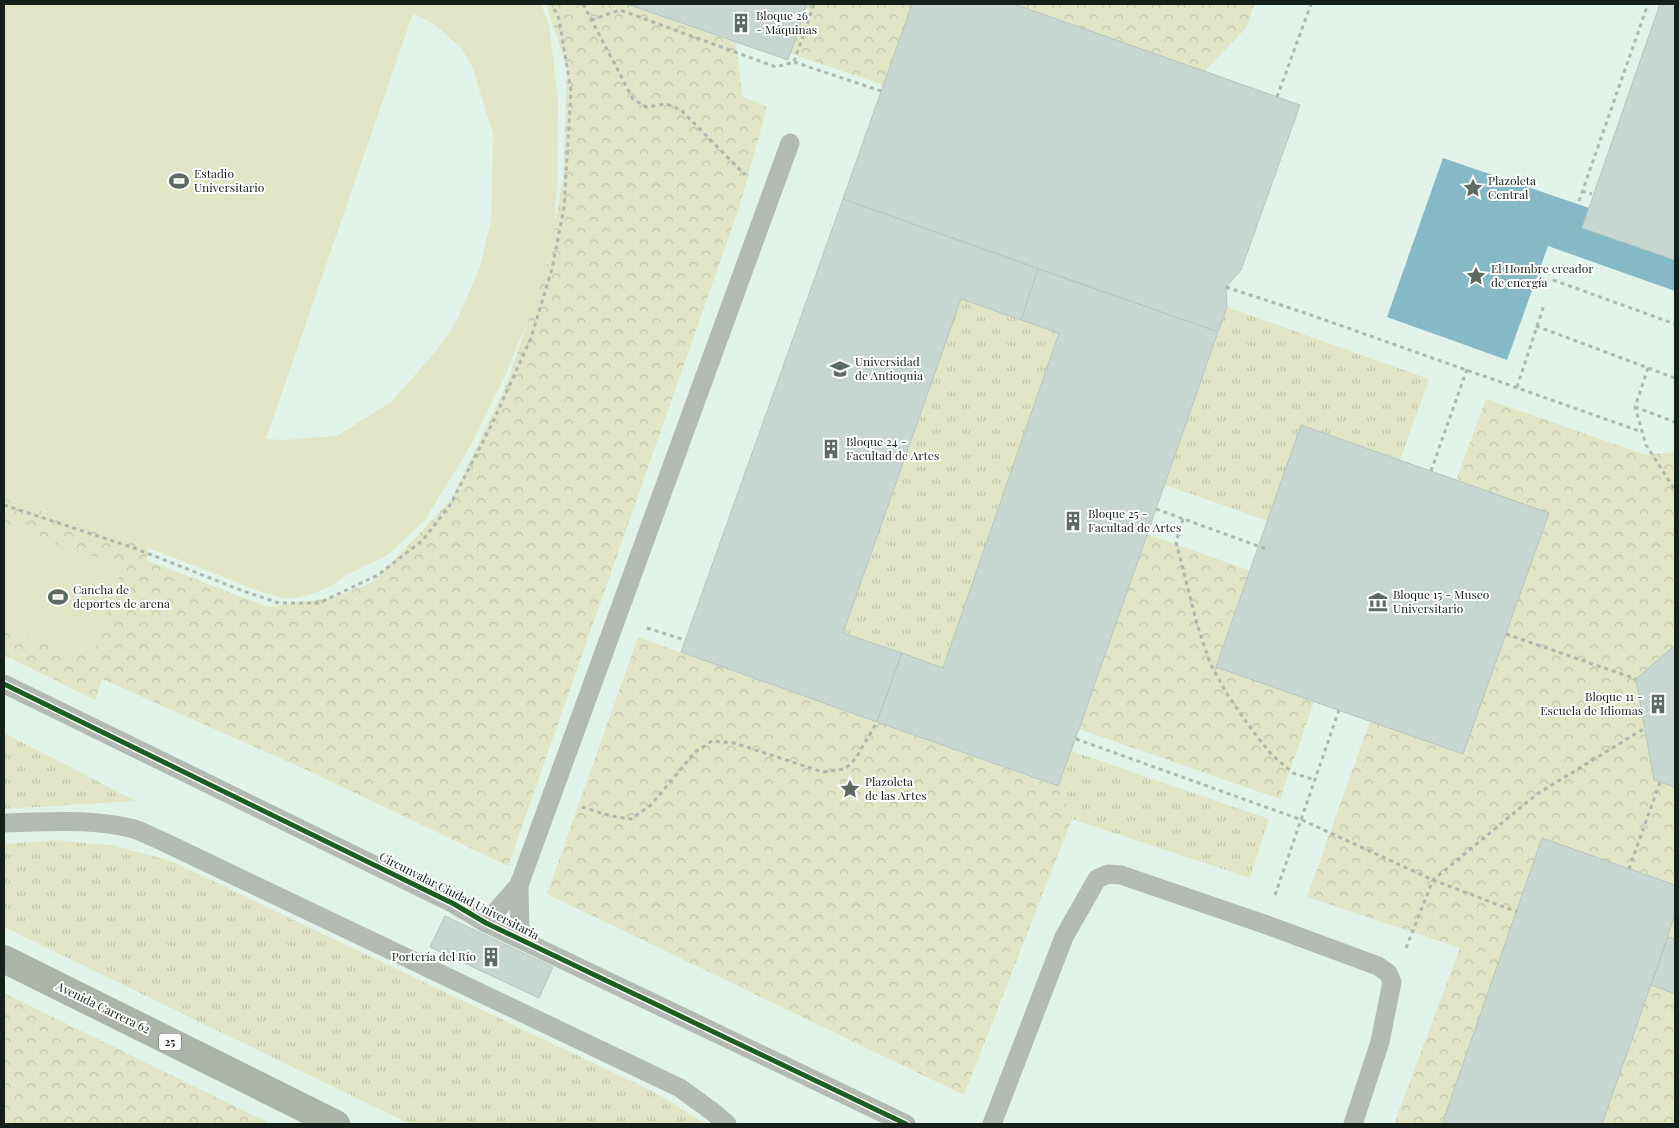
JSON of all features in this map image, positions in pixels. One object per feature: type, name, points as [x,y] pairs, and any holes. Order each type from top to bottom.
[{"type":"highway","name":"Avenida Carrera 62","points":[[4,959],[336,1124]]},
{"type":"lane","points":[[486,923],[518,885],[790,143]]},
{"type":"lane","name":"Circunvalar Ciudad Universitaria","points":[[4,684],[454,904],[486,923],[906,1124]]},
{"type":"lane","points":[[4,823],[64,821],[103,824],[134,830],[166,842],[680,1088],[728,1124]]},
{"type":"lane","points":[[992,1124],[1064,937],[1097,879],[1108,874],[1121,875],[1264,924],[1378,966],[1388,973],[1392,982],[1380,1042],[1353,1124]]},
{"type":"lane","points":[[518,885],[520,938]]},
{"type":"path","points":[[4,505],[134,548],[243,591],[279,603],[319,603],[378,575],[423,540],[450,505],[491,426],[531,338],[552,269],[564,208],[571,92],[560,19],[552,4]]},
{"type":"path","points":[[582,4],[632,99],[646,107],[668,104],[681,110],[746,176]]},
{"type":"path","points":[[794,62],[814,4]]},
{"type":"path","points":[[1277,97],[1311,4]]},
{"type":"path","points":[[1579,201],[1648,4]]},
{"type":"path","points":[[591,20],[620,10],[776,67],[794,62],[881,91]]},
{"type":"path","points":[[1582,191],[1592,194]]},
{"type":"path","points":[[1553,280],[1675,324]]},
{"type":"path","points":[[1226,286],[1642,432]]},
{"type":"path","points":[[1517,387],[1544,305]]},
{"type":"path","points":[[1536,326],[1675,378]]},
{"type":"path","points":[[1648,368],[1635,406],[1646,445],[1675,490]]},
{"type":"path","points":[[1431,471],[1467,369]]},
{"type":"path","points":[[1635,406],[1675,422]]},
{"type":"path","points":[[1156,509],[1269,550]]},
{"type":"path","points":[[1183,519],[1176,542],[1197,624],[1210,663],[1227,694],[1271,754],[1294,773],[1315,780]]},
{"type":"path","points":[[643,626],[685,640]]},
{"type":"path","points":[[1506,634],[1636,679]]},
{"type":"path","points":[[1264,924],[1339,710]]},
{"type":"path","points":[[578,805],[611,816],[631,819],[650,805],[695,752],[712,741],[734,743],[823,772],[845,769],[856,758],[877,722]]},
{"type":"path","points":[[1392,982],[1433,880],[1537,794],[1645,728]]},
{"type":"path","points":[[1076,739],[1302,820],[1433,880],[1517,912]]},
{"type":"path","points":[[1629,869],[1660,782]]},
{"type":"green space","points":[[4,4],[541,4],[549,24],[558,101],[557,188],[553,243],[536,301],[507,371],[471,445],[425,520],[388,555],[348,574],[331,586],[312,594],[296,598],[284,598],[261,592],[149,548],[4,498]],"holes":[[[413,13],[435,25],[461,48],[472,66],[493,134],[491,221],[479,270],[455,324],[436,351],[391,402],[337,436],[283,440],[266,439]]]},
{"type":"green space","points":[[546,4],[627,4],[736,43],[742,96],[767,107],[739,208],[508,866],[311,772],[102,679],[95,700],[4,655],[4,498],[149,548],[146,560],[268,607],[331,598],[373,582],[452,499],[507,383],[546,268],[563,180],[567,68]]},
{"type":"green space","points":[[807,4],[912,4],[883,85],[790,53]]},
{"type":"green space","points":[[1014,4],[1254,4],[1247,27],[1204,72]]},
{"type":"green space","points":[[961,299],[1059,333],[943,668],[843,633]]},
{"type":"green space","points":[[1227,307],[1429,379],[1400,460],[1268,521],[1165,485]]},
{"type":"green space","points":[[1486,399],[1646,455],[1675,452],[1675,1124],[1394,1124],[1460,948],[1307,897],[1370,721],[1463,753],[1548,513],[1456,480]]},
{"type":"green space","name":"Cancha de deportes de arena","points":[[4,527],[123,566],[93,658],[4,629]]},
{"type":"green space","points":[[1147,534],[1251,571],[1217,667],[1314,702],[1280,799],[1079,729]]},
{"type":"green space","points":[[638,637],[1058,787],[1072,819],[964,1095],[547,894]]},
{"type":"green space","points":[[4,733],[136,801],[4,809]]},
{"type":"green space","points":[[1071,751],[1269,819],[1250,878],[1072,819],[1058,787]]},
{"type":"green space","points":[[55,840],[115,846],[171,861],[656,1093],[706,1124],[410,1124],[4,927],[4,844]]},
{"type":"green space","points":[[4,993],[257,1117],[272,1124],[4,1124]]},
{"type":"water","points":[[1660,4],[1675,4],[1675,96],[1630,223],[1675,239],[1675,291],[1548,246],[1507,360],[1387,317],[1443,158],[1589,208]]},
{"type":"building","name":"Bloque 26 - Máquinas","points":[[627,4],[807,4],[788,60]]},
{"type":"building","points":[[912,4],[1014,4],[1300,105],[1241,270],[1226,287],[1227,307],[1218,332],[843,199]]},
{"type":"building","points":[[1660,4],[1675,4],[1675,260],[1582,228]]},
{"type":"building","name":"Bloque 24 - Facultad de Artes","points":[[843,199],[1038,269],[1021,320],[961,299],[843,633],[902,653],[877,722],[681,652]]},
{"type":"building","name":"Bloque 25 - Facultad de Artes","points":[[1038,269],[1218,332],[1058,786],[877,722],[902,653],[943,668],[1059,333],[1021,320]]},
{"type":"building","name":"Bloque 15 - Museo Universitario","points":[[1301,425],[1549,513],[1463,754],[1216,667]]},
{"type":"building","name":"Bloque 11 - Escuela de Idiomas","points":[[1675,645],[1675,787],[1654,780],[1636,679]]},
{"type":"building","points":[[1542,838],[1675,885],[1675,914],[1659,962],[1602,1124],[1442,1124]]},
{"type":"building","name":"Portería del Río","points":[[445,916],[553,967],[539,998],[430,947]]},
{"type":"building","points":[[1668,937],[1675,939],[1675,994],[1651,985]]},
{"type":"cycle path","points":[[4,684],[454,904],[486,923],[906,1124]]},
{"type":"place","name":"Bloque 26 - Máquinas","points":[[741,23]]},
{"type":"place","name":"Estadio Universitario","points":[[179,181]]},
{"type":"place","name":"Plazoleta Central","points":[[1473,188]]},
{"type":"place","name":"El Hombre creador de energía","points":[[1476,276]]},
{"type":"place","name":"Universidad de Antioquia","points":[[840,369]]},
{"type":"place","name":"Bloque 24 - Facultad de Artes","points":[[831,449]]},
{"type":"place","name":"Bloque 25 - Facultad de Artes","points":[[1073,521]]},
{"type":"place","name":"Cancha de deportes de arena","points":[[58,597]]},
{"type":"place","name":"Bloque 15 - Museo Universitario","points":[[1378,602]]},
{"type":"place","name":"Bloque 11 - Escuela de Idiomas","points":[[1658,704]]},
{"type":"place","name":"Plazoleta de las Artes","points":[[850,789]]},
{"type":"place","name":"Portería del Río","points":[[491,957]]}]
